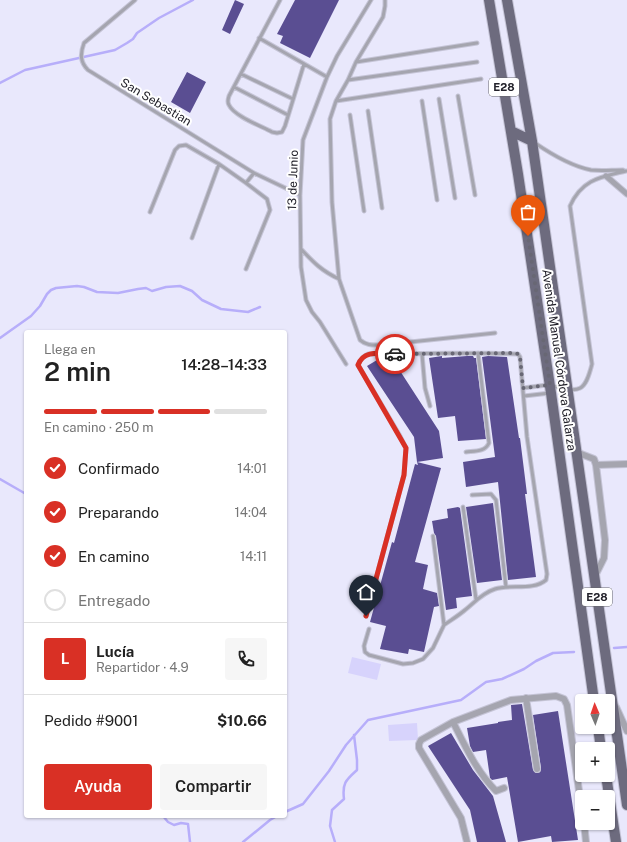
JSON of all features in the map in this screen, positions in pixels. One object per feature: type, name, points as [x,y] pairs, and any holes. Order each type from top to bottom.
[{"type":"main road","name":"Avenida Manuel Córdova Galarza","points":[[489,0],[551,389],[593,694]]},
{"type":"main road","name":"Avenida Manuel Córdova Galarza","points":[[507,0],[532,141],[611,694]]},
{"type":"main road","points":[[511,131],[532,141]]},
{"type":"main road","name":"Avenida Manuel Córdova Galarza","points":[[615,724],[627,805]]},
{"type":"main road","points":[[607,782],[616,842]]},
{"type":"street","points":[[606,176],[627,194]]},
{"type":"street","points":[[576,452],[594,459],[596,465],[605,540],[604,558],[594,577]]},
{"type":"street","points":[[596,465],[627,464]]},
{"type":"street","points":[[468,842],[461,818],[419,748],[421,740],[453,722],[511,700],[556,696],[564,699],[567,705],[579,790]]},
{"type":"street","points":[[526,698],[537,769]]},
{"type":"street","name":"Avenida Manuel Córdova Galarza","points":[[615,706],[627,731]]},
{"type":"street","points":[[453,722],[471,757],[490,784],[496,790],[504,788]]},
{"type":"street","points":[[585,830],[586,842]]},
{"type":"lane","name":"San Sebastian","points":[[135,0],[84,43],[81,50],[83,65],[88,70],[254,173],[300,195]]},
{"type":"lane","points":[[280,0],[234,87],[228,101],[229,106],[236,113],[272,132],[282,132],[304,64]]},
{"type":"lane","name":"13 de Junio","points":[[346,364],[312,312],[306,300],[301,267],[300,195],[303,140],[327,77],[337,56],[371,0]]},
{"type":"lane","points":[[385,0],[383,16],[356,62],[336,101],[330,119],[331,186],[339,279],[360,340],[364,344],[382,345],[495,332]]},
{"type":"lane","points":[[259,38],[327,77]]},
{"type":"lane","points":[[356,62],[477,43]]},
{"type":"lane","points":[[348,80],[477,62]]},
{"type":"lane","points":[[241,74],[293,99]]},
{"type":"lane","points":[[336,101],[481,79]]},
{"type":"lane","points":[[234,87],[288,115]]},
{"type":"lane","points":[[458,96],[475,195]]},
{"type":"lane","points":[[439,100],[455,198]]},
{"type":"lane","points":[[422,101],[437,200]]},
{"type":"lane","points":[[368,111],[382,208]]},
{"type":"lane","points":[[350,115],[364,211]]},
{"type":"lane","points":[[532,141],[547,152],[592,170],[627,171]]},
{"type":"lane","points":[[150,212],[175,150],[179,146],[186,145],[219,164],[267,199],[270,210],[246,269]]},
{"type":"lane","points":[[192,238],[219,164]]},
{"type":"lane","points":[[523,388],[578,390],[584,385],[588,378],[592,364],[570,206],[574,197],[592,180],[627,171]]},
{"type":"lane","points":[[246,183],[254,173]]},
{"type":"lane","points":[[301,249],[325,272],[339,279]]},
{"type":"lane","points":[[466,452],[484,450],[488,447],[489,443],[478,353]]},
{"type":"lane","points":[[366,616],[404,475],[406,448],[358,365],[360,360],[368,354],[518,354],[520,357],[527,437],[547,574],[546,580],[541,585],[494,589],[476,599],[444,625],[433,648],[423,659],[413,663],[403,664],[369,655],[365,652],[364,646],[369,629]]},
{"type":"lane","points":[[422,354],[425,388],[430,406]]},
{"type":"lane","points":[[524,396],[551,389]]},
{"type":"lane","points":[[472,495],[491,494],[496,500],[506,587]]},
{"type":"lane","points":[[463,507],[476,599]]},
{"type":"lane","points":[[433,536],[444,625]]},
{"type":"shaded area","points":[[352,657],[381,664],[377,680],[348,673]]},
{"type":"shaded area","points":[[417,723],[418,740],[389,741],[388,725]]},
{"type":"building","points":[[235,0],[244,4],[230,34],[222,30]]},
{"type":"building","points":[[295,0],[339,0],[310,58],[280,43],[283,36],[277,34]]},
{"type":"building","points":[[187,72],[206,82],[190,113],[171,102]]},
{"type":"building","points":[[442,356],[442,358],[473,356],[476,358],[486,439],[458,441],[455,416],[438,418],[429,358]]},
{"type":"building","points":[[391,357],[439,431],[443,458],[417,462],[414,437],[367,366],[377,360],[380,364]]},
{"type":"building","points":[[482,357],[507,357],[520,438],[527,494],[525,494],[536,577],[508,580],[498,482],[466,487],[463,462],[495,457]]},
{"type":"building","points":[[417,462],[441,468],[415,562],[428,565],[423,589],[437,593],[439,606],[434,607],[424,652],[409,649],[408,654],[380,649],[386,626],[370,622],[392,542],[394,543],[415,464],[418,465]]},
{"type":"building","points":[[493,503],[502,580],[477,583],[466,507]]},
{"type":"building","points":[[460,508],[472,596],[456,598],[457,608],[446,610],[436,536],[432,521],[448,518],[447,509]]},
{"type":"building","points":[[522,704],[533,770],[536,773],[540,772],[541,768],[533,715],[558,711],[575,821],[575,830],[576,830],[578,840],[552,842],[551,836],[518,842],[507,777],[492,780],[490,778],[486,750],[473,752],[470,746],[467,728],[512,720],[511,705]]},
{"type":"building","points":[[451,733],[473,770],[493,796],[506,842],[477,842],[470,810],[428,746]]},
{"type":"waterway","points":[[0,83],[25,70],[115,50],[133,39],[137,33],[159,18],[193,0]]},
{"type":"waterway","points":[[0,338],[31,316],[40,306],[47,294],[56,288],[77,286],[97,292],[118,293],[146,288],[152,291],[166,287],[180,286],[192,291],[202,300],[221,309],[248,312],[260,307]]},
{"type":"waterway","points":[[0,479],[24,493]]},
{"type":"waterway","points":[[614,648],[627,647]]},
{"type":"waterway","points":[[287,811],[303,804],[329,771],[346,745],[368,720],[461,700],[486,682],[502,679],[553,653],[574,652]]},
{"type":"waterway","points":[[335,842],[330,826],[332,810],[344,799],[344,785],[350,776],[357,770],[354,735]]},
{"type":"waterway","points":[[165,818],[174,825],[181,823],[188,824],[190,842]]},
{"type":"waterway","points":[[243,842],[274,818]]},
{"type":"way so far","points":[[395,354],[515,353],[520,357],[523,388],[550,385],[528,236]]},
{"type":"route","points":[[366,616],[404,475],[406,448],[358,365],[360,360],[368,354],[395,354]]}]
